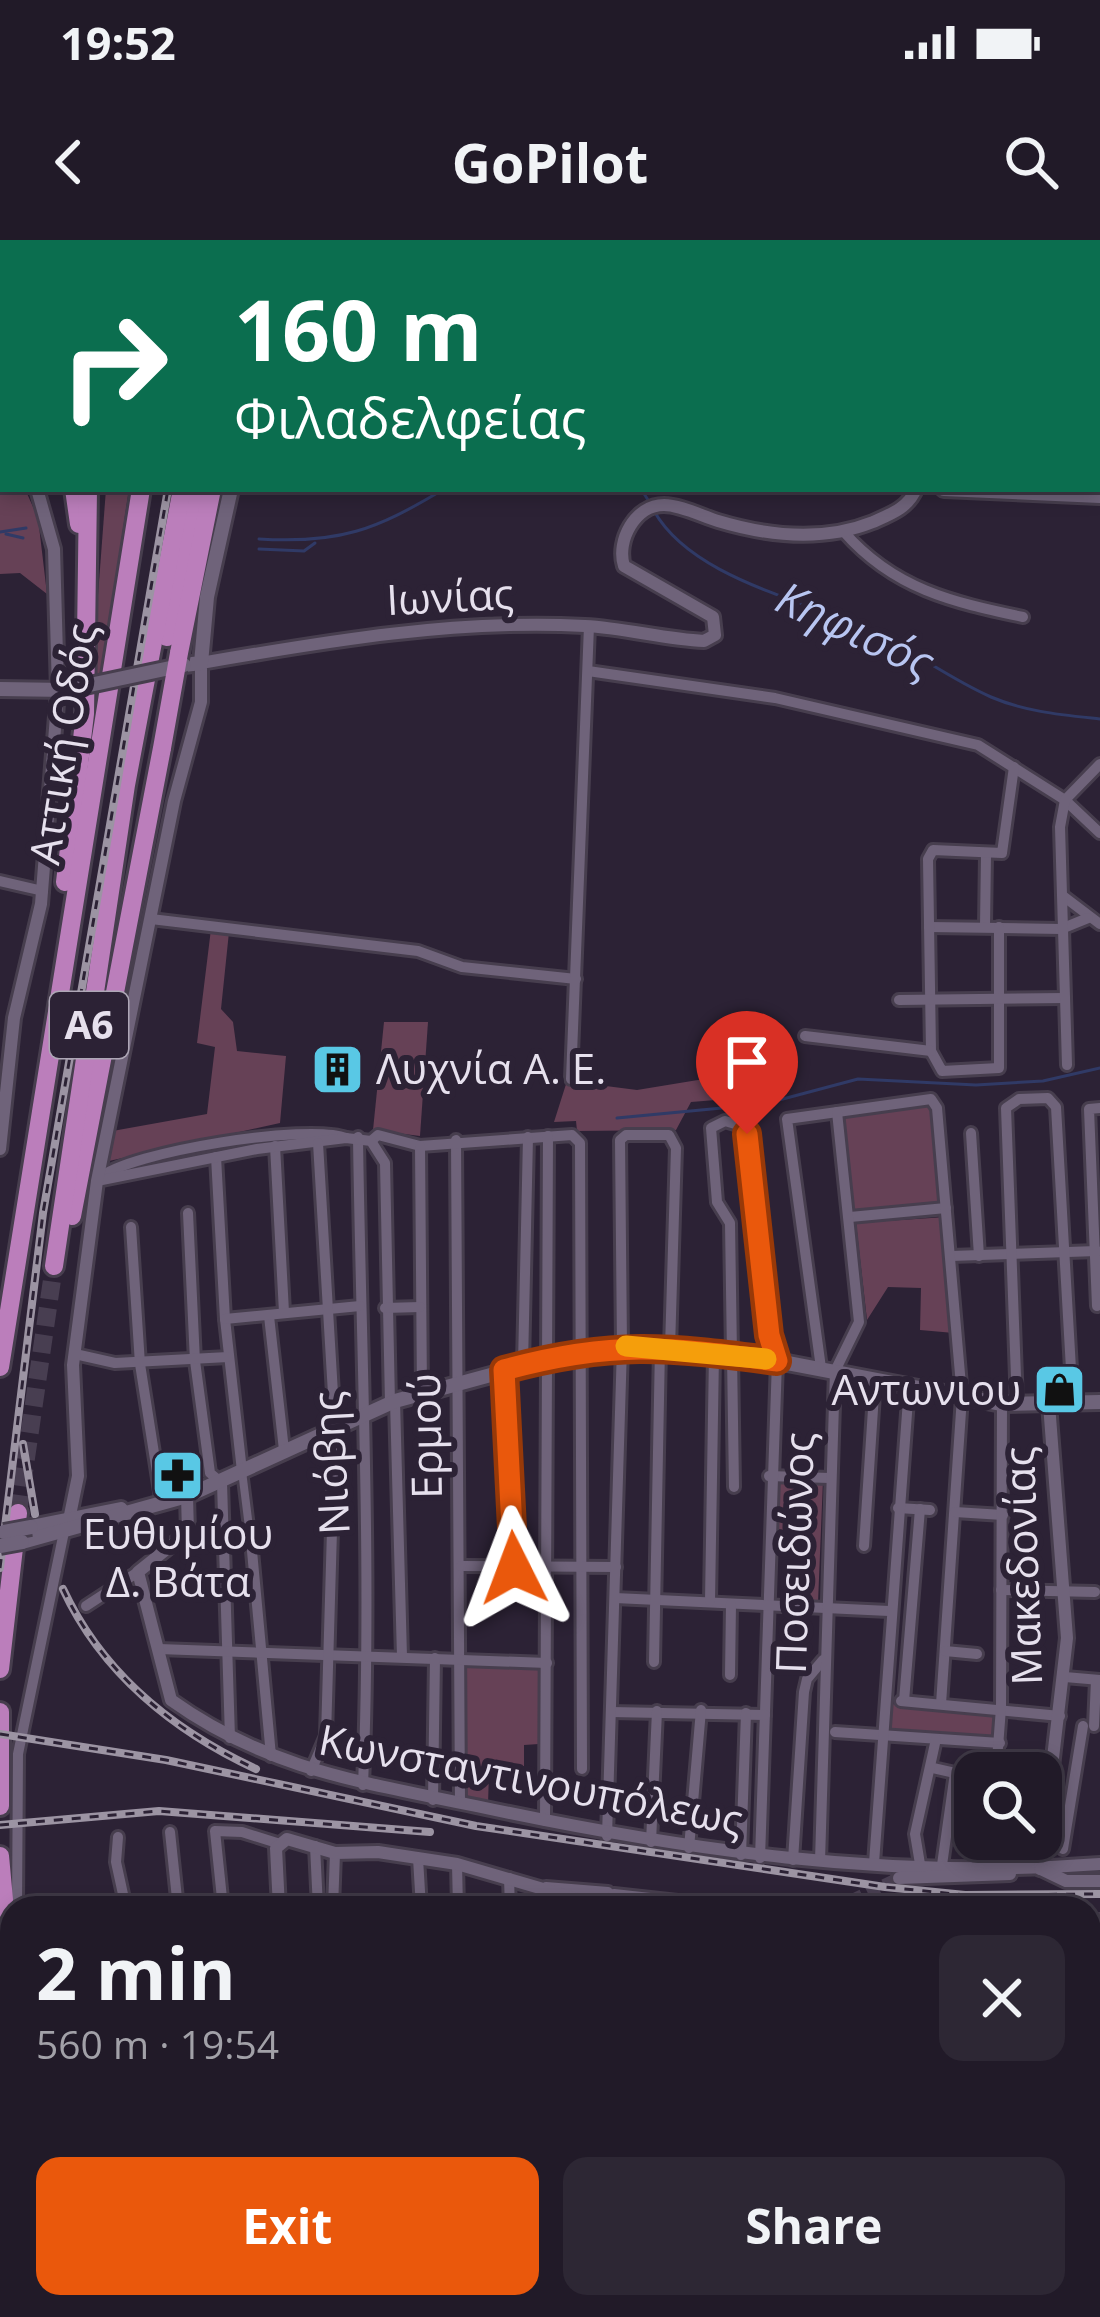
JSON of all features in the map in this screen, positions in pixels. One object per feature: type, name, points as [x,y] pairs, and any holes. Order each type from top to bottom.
[{"type":"highway","points":[[74,492],[85,564]]},
{"type":"highway","points":[[61,976],[64,895],[85,714],[88,492]]},
{"type":"highway","name":"Αττική Οδός","points":[[0,1367],[141,492]]},
{"type":"highway","name":"Αττική Οδός","points":[[181,492],[126,785],[54,1265],[73,1210],[211,492]]},
{"type":"highway","points":[[143,712],[162,662],[195,492]]},
{"type":"highway","points":[[0,1669],[28,1526]]},
{"type":"highway","points":[[0,1712],[0,1806]]},
{"type":"highway","points":[[0,1856],[4,1896]]},
{"type":"main road","points":[[201,663],[207,597],[230,492]]},
{"type":"main road","points":[[1011,492],[1100,496]]},
{"type":"main road","name":"Ιωνίας","points":[[0,689],[62,690],[201,663]]},
{"type":"main road","points":[[0,1546],[28,1526],[60,1534],[187,1496],[363,1412],[584,1349],[665,1347],[777,1361],[1010,1404],[1100,1402]]},
{"type":"main road","points":[[0,1533],[162,1504]]},
{"type":"street","points":[[0,1149],[16,1008],[43,891],[62,690],[54,549],[38,492]]},
{"type":"street","points":[[914,492],[903,507],[844,532],[875,565],[909,587],[1023,616]]},
{"type":"street","name":"Ιωνίας","points":[[201,663],[371,634],[589,626],[704,641],[715,634],[713,617],[624,566],[621,552],[632,521],[658,507],[795,536],[844,532]]},
{"type":"street","points":[[571,1079],[589,626]]},
{"type":"street","points":[[17,1896],[18,1754],[60,1534],[69,1520],[78,1476],[75,1354],[98,1181],[178,784],[205,681],[201,663]]},
{"type":"street","points":[[588,670],[775,698],[978,745],[1065,800],[1100,832]]},
{"type":"street","points":[[1067,1065],[1060,827],[1065,800],[1100,764]]},
{"type":"street","points":[[986,854],[1000,1000],[999,1068],[942,1071],[931,1051],[928,859],[934,850],[1002,853],[1014,767]]},
{"type":"street","points":[[0,881],[43,891]]},
{"type":"street","points":[[1063,896],[1097,922]]},
{"type":"street","points":[[152,919],[418,951],[462,967],[576,979]]},
{"type":"street","points":[[929,927],[1061,929],[1097,922]]},
{"type":"street","points":[[899,1000],[1064,998]]},
{"type":"street","points":[[805,1036],[931,1051]]},
{"type":"street","points":[[999,1752],[1010,1404],[1006,1108],[1018,1099],[1048,1098],[1057,1107],[1073,1404]]},
{"type":"street","points":[[828,1370],[788,1119],[925,1100],[937,1108],[962,1397],[941,1704]]},
{"type":"street","points":[[1097,1306],[1089,1108],[1100,1108]]},
{"type":"street","name":"Ποσειδώνος","points":[[820,1861],[828,1370],[859,1331],[837,1112]]},
{"type":"street","points":[[734,1487],[730,1223],[718,1208],[711,1129],[724,1121],[745,1127],[747,1134],[769,1335],[777,1361],[769,1476],[760,1858]]},
{"type":"street","points":[[98,1181],[124,1164],[274,1134],[333,1132],[358,1139],[386,1163],[385,1308],[402,1657]]},
{"type":"street","points":[[971,1132],[979,1256]]},
{"type":"street","points":[[98,1181],[275,1146],[378,1135],[420,1146],[455,1140],[578,1137],[584,1349],[582,1769]]},
{"type":"street","points":[[607,1836],[622,1346],[620,1140],[626,1135],[669,1135],[674,1140],[652,1597],[654,1662]]},
{"type":"street","points":[[544,1821],[548,1136]]},
{"type":"street","points":[[523,1365],[528,1137]]},
{"type":"street","name":"Νιόβης","points":[[358,1139],[368,1657],[363,1785]]},
{"type":"street","name":"Ερμού","points":[[455,1140],[460,1803]]},
{"type":"street","points":[[105,1143],[110,1156],[124,1164]]},
{"type":"street","points":[[311,1771],[326,1736],[335,1427],[324,1307],[318,1143]]},
{"type":"street","points":[[275,1146],[284,1312]]},
{"type":"street","points":[[420,1146],[422,1394]]},
{"type":"street","points":[[216,1157],[228,1357],[271,1756]]},
{"type":"street","points":[[850,1216],[946,1208]]},
{"type":"street","points":[[188,1213],[195,1361],[211,1473],[222,1483],[231,1652],[230,1738]]},
{"type":"street","points":[[131,1227],[140,1364],[162,1504]]},
{"type":"street","points":[[951,1256],[1097,1251]]},
{"type":"street","points":[[225,1319],[360,1306]]},
{"type":"street","points":[[385,1308],[420,1307]]},
{"type":"street","points":[[268,1316],[284,1450]]},
{"type":"street","points":[[75,1354],[140,1364],[228,1357]]},
{"type":"street","points":[[710,1601],[714,1354]]},
{"type":"street","points":[[504,1370],[514,1568]]},
{"type":"street","points":[[864,1546],[875,1379]]},
{"type":"street","points":[[874,1863],[908,1386]]},
{"type":"street","name":"Μακεδονίας","points":[[1040,1869],[1065,1678],[1064,1591],[1049,1404]]},
{"type":"street","points":[[769,1476],[829,1478]]},
{"type":"street","points":[[86,1606],[188,1532],[187,1496]]},
{"type":"street","points":[[898,1508],[925,1510],[904,1701]]},
{"type":"street","points":[[955,1512],[1003,1515]]},
{"type":"street","points":[[461,1566],[616,1567]]},
{"type":"street","points":[[138,1572],[159,1649],[547,1663]]},
{"type":"street","points":[[1001,1590],[1095,1592]]},
{"type":"street","points":[[615,1598],[889,1611]]},
{"type":"street","points":[[730,1675],[731,1604]]},
{"type":"street","name":"Κωνσταντινουπόλεως","points":[[159,1649],[171,1700],[230,1738],[311,1771],[363,1785],[607,1836],[760,1858],[1040,1869],[1098,1865]]},
{"type":"street","points":[[945,1652],[977,1654]]},
{"type":"street","points":[[584,1656],[613,1660]]},
{"type":"street","points":[[433,1800],[435,1658]]},
{"type":"street","points":[[794,1860],[804,1692],[807,1679],[824,1660]]},
{"type":"street","points":[[1063,1849],[1098,1680],[1065,1678]]},
{"type":"street","points":[[885,1700],[1001,1708],[1092,1726]]},
{"type":"street","points":[[651,1842],[657,1711]]},
{"type":"street","points":[[689,1848],[701,1711]]},
{"type":"street","points":[[611,1712],[765,1715]]},
{"type":"street","points":[[740,1855],[746,1713]]},
{"type":"street","points":[[835,1732],[1000,1743]]},
{"type":"street","points":[[920,1864],[915,1834],[936,1739]]},
{"type":"street","points":[[933,1768],[955,1773],[942,1864]]},
{"type":"street","points":[[170,1832],[177,1896]]},
{"type":"street","points":[[223,1896],[215,1832],[242,1832],[277,1843],[293,1839],[335,1853],[457,1864],[577,1896]]},
{"type":"street","points":[[118,1837],[116,1862],[123,1896]]},
{"type":"street","points":[[277,1843],[279,1896]]},
{"type":"street","points":[[315,1846],[317,1896]]},
{"type":"street","points":[[333,1896],[335,1853]]},
{"type":"street","points":[[418,1858],[420,1896]]},
{"type":"street","points":[[983,1865],[984,1860]]},
{"type":"street","points":[[457,1864],[458,1896]]},
{"type":"street","points":[[1098,1865],[1098,1881]]},
{"type":"street","points":[[899,1878],[1022,1874],[1040,1869]]},
{"type":"street","name":"Κωνσταντινουπόλεως","points":[[1040,1869],[1066,1882],[1098,1881]]},
{"type":"street","points":[[508,1878],[509,1896]]},
{"type":"street","points":[[536,1886],[558,1896]]},
{"type":"shaded area","points":[[0,492],[26,492],[38,518],[47,594],[20,573],[0,574]]},
{"type":"shaded area","points":[[106,492],[129,492],[83,794]]},
{"type":"shaded area","points":[[211,929],[229,932],[221,1009],[233,1022],[237,1051],[286,1056],[280,1123],[100,1163],[107,1132],[207,1114],[215,1047],[197,1043]]},
{"type":"shaded area","points":[[384,1022],[428,1022],[420,1136],[373,1130]]},
{"type":"shaded area","points":[[710,1078],[716,1100],[691,1102],[676,1130],[577,1131],[576,1121],[554,1122],[567,1081],[637,1090]]},
{"type":"shaded area","points":[[936,1106],[944,1205],[854,1213],[842,1116]]},
{"type":"shaded area","points":[[946,1217],[954,1333],[920,1330],[921,1288],[888,1287],[867,1320],[856,1223]]},
{"type":"shaded area","points":[[773,1478],[823,1480],[818,1603],[801,1602],[804,1534],[773,1528]]},
{"type":"shaded area","points":[[467,1663],[539,1666],[539,1744],[524,1745],[524,1774],[489,1772],[488,1805],[465,1801]]},
{"type":"shaded area","points":[[891,1704],[998,1711],[996,1740],[889,1733]]},
{"type":"waterway","name":"Κηφισός","points":[[259,539],[312,539],[356,531],[439,492]]},
{"type":"waterway","name":"Κηφισός","points":[[643,492],[650,503]]},
{"type":"waterway","name":"Κηφισός","points":[[654,511],[672,535],[724,572],[878,634],[991,697],[1031,709],[1100,719]]},
{"type":"waterway","name":"Κηφισός","points":[[0,532],[26,528]]},
{"type":"waterway","name":"Κηφισός","points":[[6,534],[23,538]]},
{"type":"waterway","name":"Κηφισός","points":[[259,549],[304,551],[315,543]]},
{"type":"waterway","points":[[617,1118],[764,1104],[858,1079],[976,1085],[1043,1081],[1100,1068]]},
{"type":"tunnel","points":[[18,1513],[54,1266]]},
{"type":"tunnel","points":[[861,1896],[899,1878]]},
{"type":"railway","points":[[0,1568],[43,1213],[167,492]]},
{"type":"railway","points":[[23,1444],[35,1514]]},
{"type":"railway","points":[[63,1589],[98,1647],[143,1696],[197,1737],[256,1769]]},
{"type":"railway","points":[[0,1734],[166,1760],[476,1826],[885,1887],[965,1895],[1100,1894]]},
{"type":"railway","points":[[0,1825],[159,1811],[430,1832]]},
{"type":"slow traffic","points":[[626,1346],[766,1359]]},
{"type":"place","name":"Λυχνία A. E.","points":[[337,1069]]},
{"type":"place","name":"Αντωνιου","points":[[1060,1390]]},
{"type":"place","name":"Ευθυμίου Δ. Βάτα","points":[[178,1475]]},
{"type":"route","points":[[514,1568],[504,1370],[584,1349],[622,1346],[777,1361],[769,1335],[747,1134]]}]
